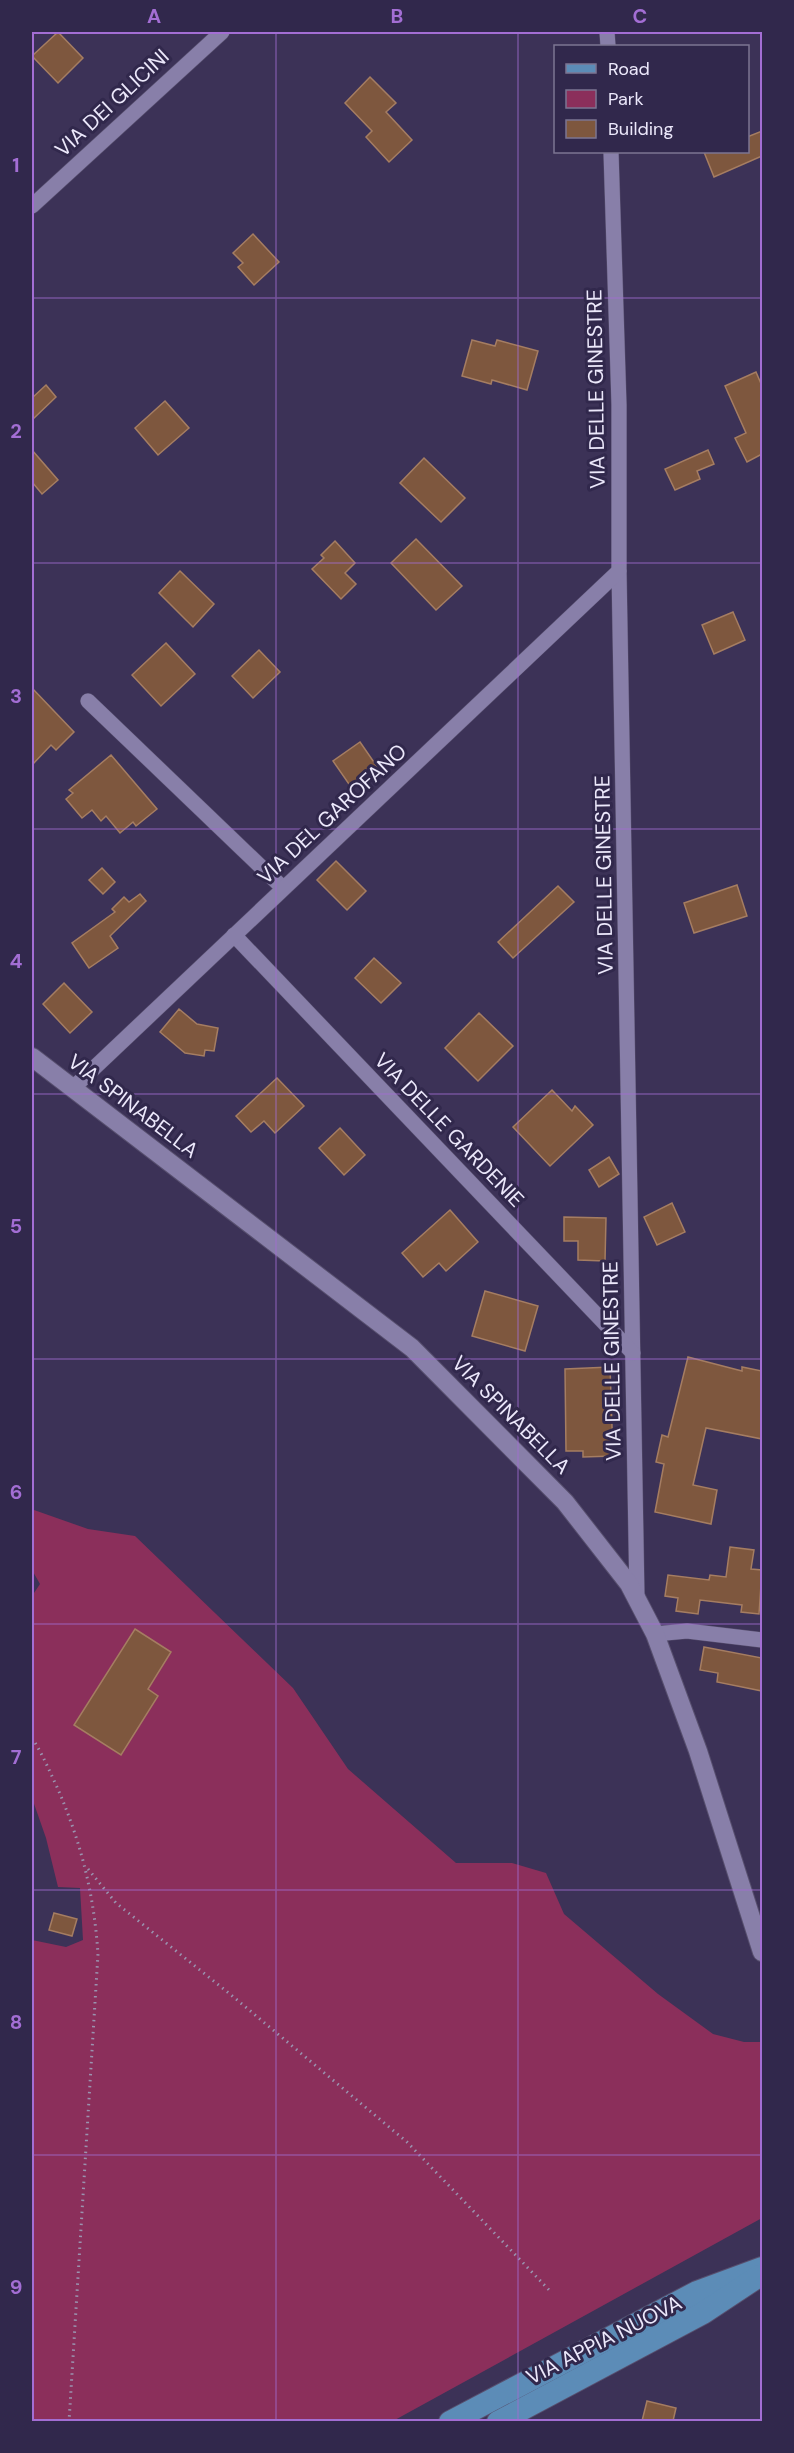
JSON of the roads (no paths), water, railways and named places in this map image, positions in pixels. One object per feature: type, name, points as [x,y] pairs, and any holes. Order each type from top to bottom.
[{"type":"main road","name":"VIA APPIA NUOVA","points":[[450,2421],[697,2292],[762,2268]]},
{"type":"main road","name":"VIA APPIA NUOVA","points":[[498,2421],[703,2313],[762,2274]]},
{"type":"street","name":"VIA DEI GLICINI","points":[[32,206],[222,32]]},
{"type":"street","name":"VIA DELLE GINESTRE","points":[[611,153],[619,405],[619,571],[637,1597]]},
{"type":"street","name":"VIA DEL GAROFANO","points":[[73,1088],[619,571]]},
{"type":"street","points":[[88,701],[283,888]]},
{"type":"street","name":"VIA DELLE GARDENIE","points":[[234,935],[633,1353]]},
{"type":"street","name":"VIA SPINABELLA","points":[[32,1057],[412,1348],[565,1502],[621,1572],[637,1597],[670,1668],[762,1952]]},
{"type":"street","points":[[655,1634],[687,1631],[762,1641]]}]
